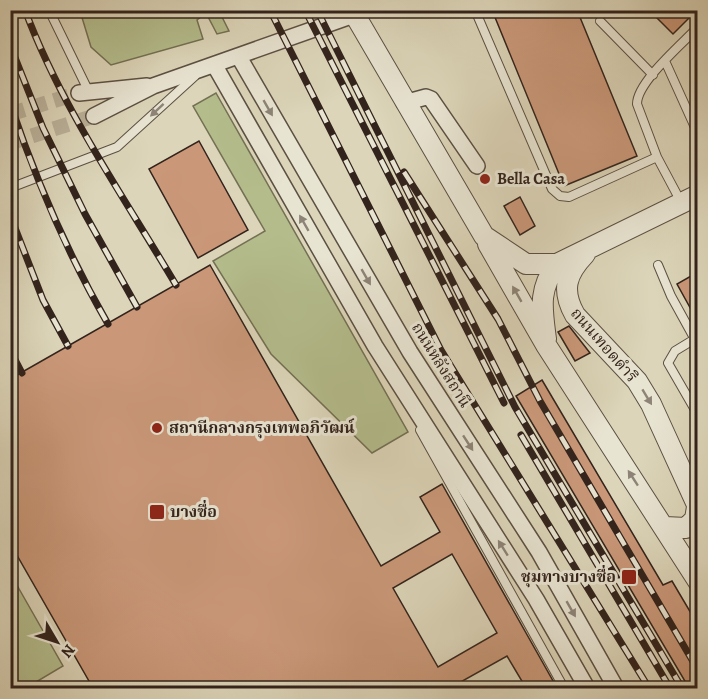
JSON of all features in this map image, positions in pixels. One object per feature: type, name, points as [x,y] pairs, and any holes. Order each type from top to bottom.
[{"type":"street","points":[[94,116],[153,86],[239,57],[353,13]]},
{"type":"street","name":"ถนนเทอดดำริ","points":[[353,13],[546,345],[698,581]]},
{"type":"street","name":"ถนนหลังสถานี","points":[[239,57],[410,352],[539,552],[616,688]]},
{"type":"street","points":[[207,68],[375,346],[536,599],[587,688]]},
{"type":"street","points":[[84,92],[153,86]]},
{"type":"street","points":[[404,103],[426,97],[431,99],[477,166]]},
{"type":"street","points":[[557,264],[689,199]]},
{"type":"street","name":"ถนนเทอดดำริ","points":[[484,236],[526,264],[557,264]]},
{"type":"street","name":"ถนนเทอดดำริ","points":[[589,249],[569,274],[565,289],[568,302],[575,315],[637,381],[651,404],[697,507],[694,519],[686,528],[665,527]]},
{"type":"street","name":"ถนนเทอดดำริ","points":[[546,345],[543,301],[545,280],[557,264]]},
{"type":"lane","points":[[49,10],[84,92]]},
{"type":"lane","points":[[475,10],[552,189],[560,196],[569,197],[657,157]]},
{"type":"lane","points":[[600,21],[653,75]]},
{"type":"lane","points":[[689,199],[657,157],[637,104],[637,96],[665,61],[698,27]]},
{"type":"lane","points":[[665,61],[698,134]]},
{"type":"lane","points":[[10,188],[117,147],[207,68]]},
{"type":"lane","points":[[658,265],[670,296],[696,340],[675,351],[668,363],[698,415]]},
{"type":"lane","points":[[375,346],[564,688]]},
{"type":"green space","points":[[80,11],[219,11],[229,31],[217,34],[206,13],[197,20],[203,39],[111,65],[91,47]]},
{"type":"green space","points":[[216,93],[408,432],[372,453],[271,354],[213,261],[265,231],[193,106]]},
{"type":"green space","points":[[10,573],[63,666],[26,688],[11,688]]},
{"type":"building","points":[[492,10],[577,10],[637,156],[564,186]]},
{"type":"building","points":[[649,10],[697,10],[673,34]]},
{"type":"building","points":[[199,141],[248,230],[198,258],[149,169]]},
{"type":"building","points":[[520,197],[535,226],[520,235],[504,206]]},
{"type":"building","name":"สถานีกลางกรุงเทพอภิวัฒน์","points":[[210,265],[381,566],[440,532],[420,497],[442,484],[557,688],[526,688],[507,656],[450,688],[93,688],[10,543],[10,379]],"holes":[[[452,554],[497,633],[438,667],[393,588]]]},
{"type":"building","points":[[698,272],[698,322],[677,284]]},
{"type":"building","points":[[569,326],[590,353],[575,361],[558,332]]},
{"type":"building","points":[[542,380],[663,585],[672,581],[698,625],[698,688],[689,688],[516,396]]},
{"type":"tunnel","points":[[10,114],[79,93]]},
{"type":"tunnel","points":[[10,143],[94,116]]},
{"type":"railway","points":[[25,10],[56,82],[176,285]]},
{"type":"railway","points":[[270,10],[441,350],[649,688]]},
{"type":"railway","points":[[305,10],[504,403]]},
{"type":"railway","points":[[317,10],[515,407],[682,688]]},
{"type":"railway","points":[[10,45],[43,128],[85,214],[137,307]]},
{"type":"railway","points":[[10,103],[53,216],[108,324]]},
{"type":"railway","points":[[404,172],[498,319],[540,401],[698,670]]},
{"type":"railway","points":[[10,215],[43,300],[68,346]]},
{"type":"railway","points":[[10,350],[22,373]]},
{"type":"railway","points":[[521,435],[670,688]]},
{"type":"place","name":"Bella Casa","points":[[485,179]]},
{"type":"place","name":"สถานีกลางกรุงเทพอภิวัฒน์","points":[[157,428]]},
{"type":"place","name":"บางซื่อ","points":[[157,512]]},
{"type":"place","name":"ชุมทางบางซื่อ","points":[[629,577]]}]
